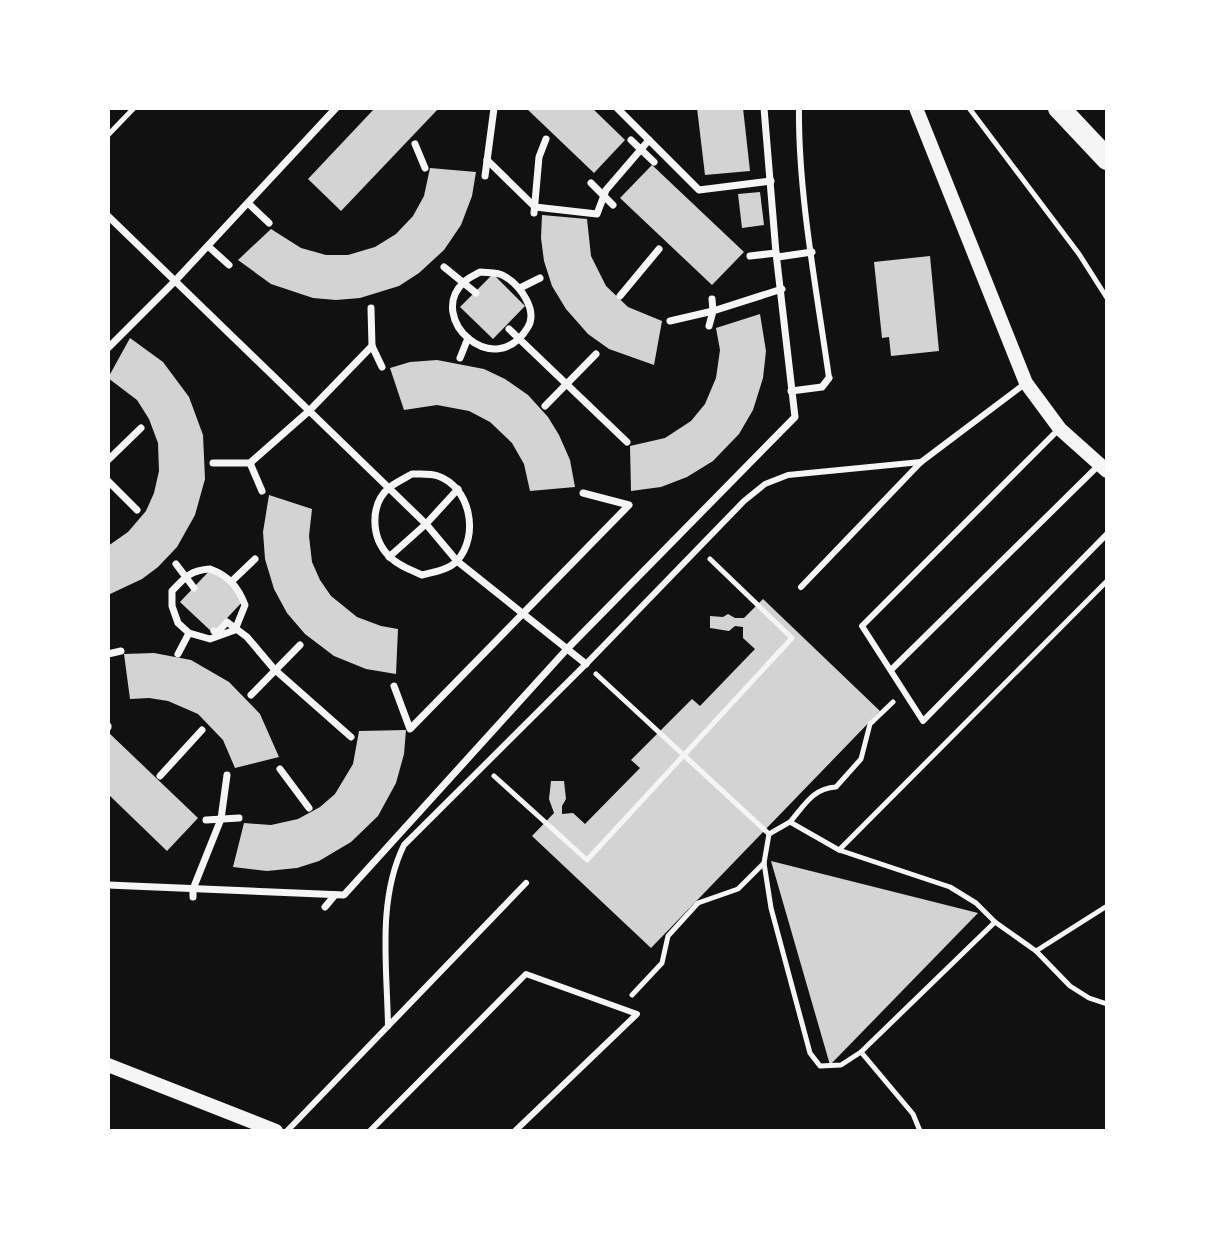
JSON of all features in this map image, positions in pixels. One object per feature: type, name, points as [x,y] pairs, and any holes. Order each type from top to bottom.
[{"type":"highway","points":[[1059,108],[1107,159]]},
{"type":"street","points":[[108,348],[128,332],[336,108]]},
{"type":"street","points":[[485,176],[494,108]]},
{"type":"street","points":[[617,108],[699,190],[771,181]]},
{"type":"street","points":[[108,885],[193,893],[344,895],[567,649],[795,417],[764,108]]},
{"type":"street","points":[[916,108],[1026,383],[1060,429],[1103,468]]},
{"type":"street","points":[[534,210],[539,157],[546,139]]},
{"type":"street","points":[[631,140],[654,162]]},
{"type":"street","points":[[487,160],[534,210],[597,214],[603,197],[649,140]]},
{"type":"street","points":[[415,144],[425,168]]},
{"type":"street","points":[[591,183],[613,205]]},
{"type":"street","points":[[248,203],[269,223]]},
{"type":"street","points":[[108,216],[426,524],[457,561],[586,664]]},
{"type":"street","points":[[208,246],[229,265]]},
{"type":"street","points":[[620,296],[659,249]]},
{"type":"street","points":[[750,256],[812,252]]},
{"type":"street","points":[[444,267],[476,293]]},
{"type":"street","points":[[480,272],[502,274],[520,288],[529,305],[531,323],[520,339],[509,347],[494,350],[468,338],[457,327],[452,313],[455,297],[463,283],[480,272]]},
{"type":"street","points":[[520,288],[540,278]]},
{"type":"street","points":[[670,321],[782,289]]},
{"type":"street","points":[[709,326],[712,299]]},
{"type":"street","points":[[371,308],[372,346],[382,367]]},
{"type":"street","points":[[509,329],[627,442]]},
{"type":"street","points":[[460,358],[468,338]]},
{"type":"street","points":[[213,463],[250,463],[309,411],[372,346]]},
{"type":"street","points":[[545,406],[596,354]]},
{"type":"street","points":[[791,391],[822,387],[829,378]]},
{"type":"street","points":[[108,460],[141,428]]},
{"type":"street","points":[[250,463],[262,491]]},
{"type":"street","points":[[412,474],[437,475],[458,489],[471,521],[468,540],[457,561],[444,570],[422,575],[389,557],[376,538],[374,520],[377,505],[388,489],[412,474]]},
{"type":"street","points":[[108,481],[137,510]]},
{"type":"street","points":[[389,557],[426,524],[458,489]]},
{"type":"street","points":[[394,686],[410,729],[629,505],[583,493]]},
{"type":"street","points":[[232,581],[255,559]]},
{"type":"street","points":[[176,564],[194,588]]},
{"type":"street","points":[[210,569],[232,581],[245,605],[235,630],[210,639],[189,633],[178,623],[172,606],[172,591],[186,575],[195,570],[210,569]]},
{"type":"street","points":[[214,631],[217,633],[227,622],[247,637],[274,669],[351,737]]},
{"type":"street","points":[[178,654],[189,633]]},
{"type":"street","points":[[251,695],[300,645]]},
{"type":"street","points":[[108,654],[121,651]]},
{"type":"street","points":[[160,776],[202,730]]},
{"type":"street","points":[[280,769],[309,808]]},
{"type":"street","points":[[193,893],[221,819],[227,775]]},
{"type":"street","points":[[206,820],[239,818]]},
{"type":"street","points":[[325,907],[335,895]]},
{"type":"street","points":[[108,1065],[276,1131]]},
{"type":"lane","points":[[799,108],[812,252],[829,378]]},
{"type":"lane","points":[[801,587],[921,462],[1026,383]]},
{"type":"lane","points":[[1060,429],[862,626],[923,721],[1107,534]]},
{"type":"lane","points":[[388,1026],[387,897],[394,866],[404,845],[744,501],[765,484],[788,475],[921,462]]},
{"type":"lane","points":[[891,670],[1103,468]]},
{"type":"lane","points":[[287,1131],[526,883]]},
{"type":"lane","points":[[370,1131],[526,974],[637,1014],[515,1131]]},
{"type":"path","points":[[108,135],[134,108]]},
{"type":"path","points":[[969,108],[1079,254],[1107,298]]},
{"type":"path","points":[[484,767],[587,860],[792,638],[698,547]]},
{"type":"path","points":[[839,850],[1107,581]]},
{"type":"path","points":[[586,664],[769,834]]},
{"type":"path","points":[[769,834],[790,822],[817,791],[836,787],[857,765],[870,724],[904,691]]},
{"type":"path","points":[[790,822],[839,850],[950,887],[976,903],[995,922],[1036,951],[1070,986],[1089,998],[1107,1004]]},
{"type":"path","points":[[769,834],[764,863],[771,908],[810,1053],[820,1066],[841,1065],[861,1052],[995,922]]},
{"type":"path","points":[[621,1008],[662,963],[668,936],[698,903],[738,889],[764,863]]},
{"type":"path","points":[[1036,951],[1107,906]]},
{"type":"path","points":[[861,1052],[913,1114],[920,1131]]},
{"type":"building","points":[[375,108],[439,108],[341,211],[308,179]]},
{"type":"building","points":[[526,108],[592,108],[625,140],[594,173]]},
{"type":"building","points":[[697,108],[743,108],[750,171],[705,175]]},
{"type":"building","points":[[652,165],[744,252],[712,285],[620,198]]},
{"type":"building","points":[[430,168],[476,172],[472,196],[461,225],[444,250],[399,286],[360,298],[313,298],[271,284],[238,260],[271,229],[301,248],[326,255],[348,255],[375,247],[396,234],[413,216],[424,196]]},
{"type":"building","points":[[760,192],[764,225],[742,228],[738,194]]},
{"type":"building","points":[[542,215],[587,219],[591,256],[606,286],[628,307],[662,321],[654,365],[609,349],[588,334],[566,309],[552,286],[544,261]]},
{"type":"building","points":[[930,256],[939,351],[891,356],[889,337],[882,338],[874,262]]},
{"type":"building","points":[[493,274],[525,306],[493,339],[460,307]]},
{"type":"building","points":[[760,314],[766,351],[763,378],[753,410],[739,434],[713,461],[687,477],[661,487],[631,491],[630,446],[665,438],[691,421],[705,404],[716,378],[720,350],[716,328]]},
{"type":"building","points":[[130,338],[163,362],[189,397],[203,435],[205,479],[195,515],[177,547],[142,579],[108,595],[108,546],[128,532],[146,511],[159,471],[158,443],[149,419],[137,400],[108,378]]},
{"type":"building","points":[[437,360],[484,369],[528,395],[559,435],[570,460],[575,487],[530,491],[524,464],[512,443],[490,422],[469,411],[437,405],[404,410],[390,368],[410,362]]},
{"type":"building","points":[[269,495],[312,509],[309,536],[312,562],[331,596],[357,617],[398,629],[396,674],[366,669],[334,656],[305,634],[287,613],[274,589],[265,559],[263,532]]},
{"type":"building","points":[[212,568],[245,599],[213,633],[180,602]]},
{"type":"building","points":[[763,599],[880,711],[651,948],[532,836],[554,813],[549,799],[551,781],[564,781],[566,799],[562,814],[573,813],[585,824],[640,768],[631,760],[692,699],[700,706],[755,649],[743,638],[743,627],[735,626],[729,631],[710,628],[710,616],[723,617],[728,614],[744,618]]},
{"type":"building","points":[[154,653],[191,660],[229,682],[260,714],[279,757],[235,768],[223,740],[198,714],[168,701],[130,699],[124,654]]},
{"type":"building","points":[[406,730],[404,754],[396,783],[378,816],[351,842],[319,861],[297,868],[267,871],[233,867],[244,823],[271,825],[298,819],[335,794],[353,764],[359,731]]},
{"type":"building","points":[[108,732],[198,818],[167,851],[108,794]]},
{"type":"building","points":[[771,861],[978,913],[830,1065]]}]
